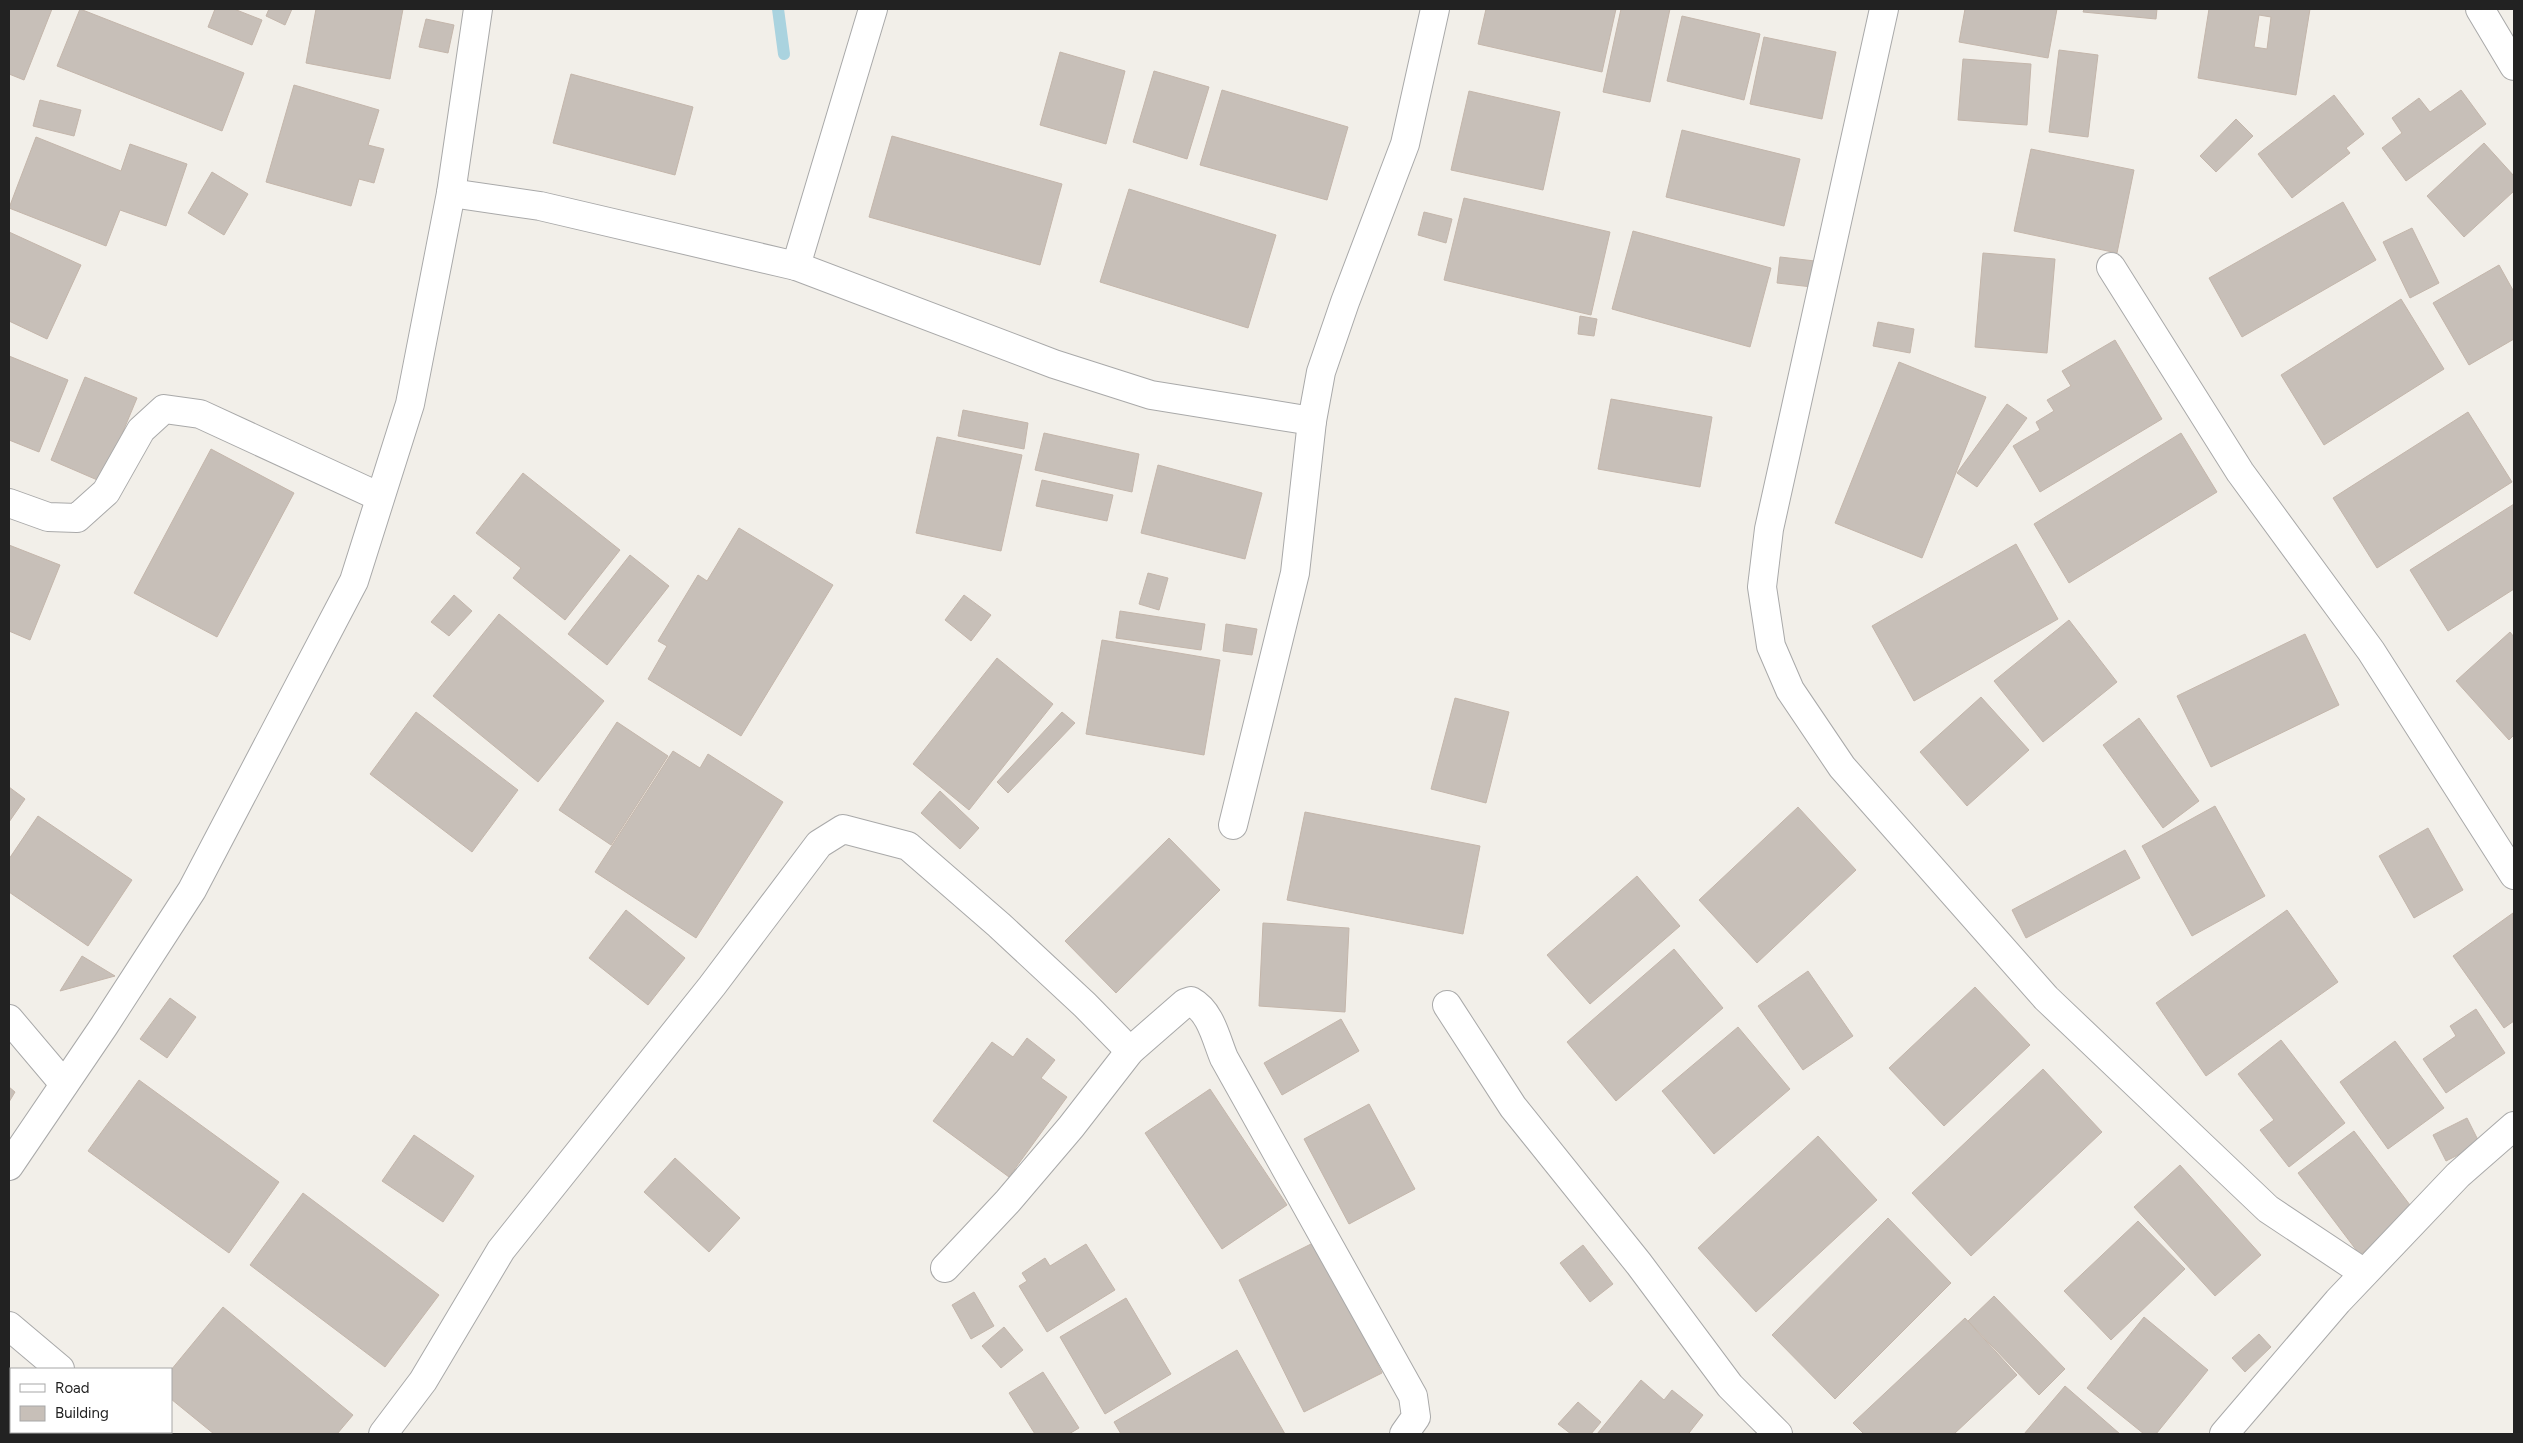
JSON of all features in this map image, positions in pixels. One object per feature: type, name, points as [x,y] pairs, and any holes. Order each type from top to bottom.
[{"type":"street","points":[[9,1166],[192,890],[354,581],[410,404],[451,193],[478,9]]},
{"type":"street","points":[[796,266],[873,9]]},
{"type":"street","points":[[1233,825],[1295,573],[1312,421],[1321,372],[1345,302],[1406,144],[1436,9]]},
{"type":"street","points":[[1884,9],[1770,529],[1762,587],[1771,646],[1790,690],[1842,767],[2046,998],[2268,1209],[2364,1273]]},
{"type":"street","points":[[2480,9],[2514,66]]},
{"type":"street","points":[[451,193],[540,206],[796,266],[1054,364],[1151,395],[1312,421]]},
{"type":"street","points":[[2111,267],[2240,472],[2371,652],[2514,875]]},
{"type":"street","points":[[9,503],[48,517],[76,518],[106,492],[142,430],[164,409],[200,414],[380,497]]},
{"type":"street","points":[[383,1434],[424,1381],[501,1250],[694,1008],[819,844],[843,829],[908,846],[999,925],[1085,1004],[1130,1051]]},
{"type":"street","points":[[945,1268],[1008,1201],[1072,1127],[1130,1051],[1186,1003],[1191,1001],[1200,1006],[1206,1014],[1224,1058],[1413,1396],[1416,1417],[1404,1434]]},
{"type":"street","points":[[1448,1005],[1513,1107],[1639,1264],[1730,1386],[1778,1434]]},
{"type":"street","points":[[9,1019],[64,1084]]},
{"type":"street","points":[[2224,1434],[2364,1273],[2458,1175],[2514,1126]]},
{"type":"street","points":[[9,1326],[59,1368]]},
{"type":"building","points":[[9,9],[52,9],[24,80],[9,74]]},
{"type":"building","points":[[80,9],[244,73],[222,131],[57,66]]},
{"type":"building","points":[[215,9],[234,9],[262,20],[252,45],[208,27]]},
{"type":"building","points":[[269,9],[292,9],[285,25],[266,16]]},
{"type":"building","points":[[316,9],[403,9],[390,79],[306,63]]},
{"type":"building","points":[[1486,9],[1616,9],[1602,72],[1478,44]]},
{"type":"building","points":[[1621,9],[1670,9],[1650,102],[1603,92]]},
{"type":"building","points":[[1965,9],[2057,9],[2048,58],[1959,42]]},
{"type":"building","points":[[2084,9],[2157,9],[2156,19],[2083,12]]},
{"type":"building","points":[[2209,9],[2310,9],[2296,95],[2198,78]],"holes":[[[2259,15],[2271,17],[2267,49],[2254,47]]]},
{"type":"building","points":[[1682,16],[1760,34],[1744,100],[1667,81]]},
{"type":"building","points":[[426,19],[454,25],[448,53],[419,47]]},
{"type":"building","points":[[1764,37],[1836,52],[1822,119],[1750,104]]},
{"type":"building","points":[[2059,50],[2098,55],[2088,137],[2049,132]]},
{"type":"building","points":[[1060,52],[1125,71],[1106,144],[1040,125]]},
{"type":"building","points":[[1963,59],[2031,64],[2027,125],[1958,120]]},
{"type":"building","points":[[1154,71],[1209,87],[1187,159],[1133,142]]},
{"type":"building","points":[[571,74],[693,107],[675,175],[553,143]]},
{"type":"building","points":[[294,85],[379,110],[368,145],[384,149],[374,183],[359,179],[351,206],[266,182]]},
{"type":"building","points":[[1222,90],[1348,127],[1327,200],[1200,165]]},
{"type":"building","points":[[2461,90],[2486,124],[2406,181],[2382,148],[2402,133],[2392,118],[2419,98],[2430,112]]},
{"type":"building","points":[[1469,91],[1560,112],[1543,190],[1451,170]]},
{"type":"building","points":[[2334,95],[2364,134],[2346,148],[2350,153],[2292,198],[2258,154]]},
{"type":"building","points":[[40,100],[81,110],[74,136],[33,126]]},
{"type":"building","points":[[2236,119],[2253,136],[2216,172],[2200,156]]},
{"type":"building","points":[[1682,130],[1800,159],[1784,226],[1666,197]]},
{"type":"building","points":[[892,136],[1062,184],[1040,265],[869,217]]},
{"type":"building","points":[[36,137],[121,171],[130,144],[187,164],[166,226],[120,210],[106,246],[9,208]]},
{"type":"building","points":[[2484,143],[2514,176],[2514,191],[2464,237],[2427,196]]},
{"type":"building","points":[[2031,149],[2134,170],[2117,253],[2014,231]]},
{"type":"building","points":[[212,172],[248,194],[224,235],[188,213]]},
{"type":"building","points":[[1129,189],[1276,235],[1248,328],[1100,282]]},
{"type":"building","points":[[1464,198],[1610,232],[1591,315],[1444,280]]},
{"type":"building","points":[[2343,202],[2376,260],[2242,337],[2209,278]]},
{"type":"building","points":[[1424,212],[1452,219],[1446,243],[1418,235]]},
{"type":"building","points":[[2412,228],[2439,283],[2410,298],[2383,242]]},
{"type":"building","points":[[1633,231],[1771,268],[1750,347],[1612,309]]},
{"type":"building","points":[[9,232],[81,265],[47,339],[9,321]]},
{"type":"building","points":[[1983,253],[2055,259],[2047,353],[1975,347]]},
{"type":"building","points":[[1780,257],[1815,261],[1812,287],[1777,283]]},
{"type":"building","points":[[2499,265],[2514,292],[2514,339],[2469,365],[2433,303]]},
{"type":"building","points":[[2401,299],[2444,369],[2324,445],[2281,375]]},
{"type":"building","points":[[1580,316],[1597,319],[1594,336],[1578,334]]},
{"type":"building","points":[[1878,322],[1914,329],[1910,353],[1873,346]]},
{"type":"building","points":[[2115,340],[2162,419],[2040,492],[2013,446],[2040,430],[2036,422],[2054,411],[2047,400],[2071,386],[2062,371]]},
{"type":"building","points":[[9,356],[68,380],[39,452],[9,440]]},
{"type":"building","points":[[1899,362],[1986,397],[1922,558],[1835,523]]},
{"type":"building","points":[[85,377],[137,398],[102,482],[51,460]]},
{"type":"building","points":[[1611,399],[1712,417],[1700,487],[1598,469]]},
{"type":"building","points":[[2007,404],[2027,418],[1977,487],[1957,473]]},
{"type":"building","points":[[963,410],[1028,423],[1024,449],[958,436]]},
{"type":"building","points":[[2468,412],[2512,482],[2377,568],[2333,498]]},
{"type":"building","points":[[1044,433],[1139,454],[1132,492],[1035,470]]},
{"type":"building","points":[[2181,433],[2217,492],[2069,583],[2034,524]]},
{"type":"building","points":[[937,437],[1022,455],[1001,551],[916,533]]},
{"type":"building","points":[[211,449],[294,493],[217,637],[134,593]]},
{"type":"building","points":[[1158,465],[1262,493],[1245,559],[1141,533]]},
{"type":"building","points":[[523,473],[620,550],[565,620],[513,578],[521,568],[476,533]]},
{"type":"building","points":[[1042,480],[1113,495],[1107,521],[1036,506]]},
{"type":"building","points":[[2514,504],[2514,589],[2448,631],[2410,570]]},
{"type":"building","points":[[739,528],[833,585],[741,736],[648,679],[667,646],[658,641],[698,575],[707,581]]},
{"type":"building","points":[[2016,544],[2058,619],[1914,701],[1872,626]]},
{"type":"building","points":[[9,545],[60,565],[30,640],[9,631]]},
{"type":"building","points":[[630,555],[669,586],[607,665],[568,634]]},
{"type":"building","points":[[1148,573],[1168,578],[1159,610],[1139,604]]},
{"type":"building","points":[[454,595],[472,611],[449,636],[431,622]]},
{"type":"building","points":[[964,595],[991,615],[971,641],[945,620]]},
{"type":"building","points":[[1120,611],[1205,624],[1201,650],[1116,638]]},
{"type":"building","points":[[499,614],[604,701],[538,782],[433,696]]},
{"type":"building","points":[[2069,620],[2117,682],[2043,742],[1994,681]]},
{"type":"building","points":[[1226,624],[1257,629],[1252,655],[1223,651]]},
{"type":"building","points":[[2510,632],[2514,637],[2514,735],[2509,740],[2456,681]]},
{"type":"building","points":[[2305,634],[2339,705],[2211,767],[2177,696]]},
{"type":"building","points":[[1102,640],[1220,660],[1204,755],[1086,734]]},
{"type":"building","points":[[997,658],[1053,704],[969,810],[913,764]]},
{"type":"building","points":[[1981,697],[2029,750],[1967,806],[1920,752]]},
{"type":"building","points":[[1455,698],[1509,712],[1486,803],[1431,789]]},
{"type":"building","points":[[416,712],[518,790],[472,852],[370,774]]},
{"type":"building","points":[[1062,712],[1075,723],[1008,793],[997,782]]},
{"type":"building","points":[[2139,718],[2199,801],[2163,828],[2103,745]]},
{"type":"building","points":[[617,722],[668,756],[611,845],[559,810]]},
{"type":"building","points":[[673,751],[700,768],[708,754],[783,802],[696,938],[595,872]]},
{"type":"building","points":[[9,787],[25,799],[9,822]]},
{"type":"building","points":[[940,791],[979,828],[960,849],[921,813]]},
{"type":"building","points":[[2215,806],[2265,896],[2192,936],[2142,846]]},
{"type":"building","points":[[1798,807],[1856,870],[1757,963],[1699,900]]},
{"type":"building","points":[[1305,812],[1480,846],[1463,934],[1287,900]]},
{"type":"building","points":[[38,816],[132,880],[88,946],[9,892],[9,859]]},
{"type":"building","points":[[2428,828],[2463,890],[2414,918],[2379,856]]},
{"type":"building","points":[[1169,838],[1220,890],[1116,993],[1065,941]]},
{"type":"building","points":[[2125,850],[2140,878],[2026,938],[2012,910]]},
{"type":"building","points":[[1637,876],[1680,926],[1590,1004],[1547,955]]},
{"type":"building","points":[[626,910],[685,958],[648,1005],[589,958]]},
{"type":"building","points":[[2287,910],[2338,982],[2206,1076],[2156,1003]]},
{"type":"building","points":[[2513,913],[2514,1021],[2504,1028],[2453,956]]},
{"type":"building","points":[[1263,923],[1349,928],[1345,1012],[1259,1006]]},
{"type":"building","points":[[1674,949],[1723,1008],[1616,1101],[1567,1042]]},
{"type":"building","points":[[82,956],[115,976],[60,991]]},
{"type":"building","points":[[1808,971],[1853,1036],[1803,1070],[1758,1006]]},
{"type":"building","points":[[1975,987],[2030,1045],[1944,1126],[1889,1068]]},
{"type":"building","points":[[170,998],[196,1017],[167,1058],[140,1039]]},
{"type":"building","points":[[2476,1009],[2505,1053],[2446,1093],[2423,1059],[2456,1036],[2450,1026]]},
{"type":"building","points":[[1341,1019],[1359,1051],[1282,1095],[1264,1063]]},
{"type":"building","points":[[1738,1027],[1790,1089],[1714,1154],[1662,1091]]},
{"type":"building","points":[[1027,1038],[1055,1060],[1041,1078],[1067,1097],[1009,1177],[933,1121],[992,1042],[1013,1057]]},
{"type":"building","points":[[2281,1040],[2345,1123],[2289,1167],[2260,1130],[2274,1120],[2238,1074]]},
{"type":"building","points":[[2395,1041],[2444,1108],[2388,1149],[2340,1082]]},
{"type":"building","points":[[2043,1069],[2102,1132],[1971,1256],[1912,1193]]},
{"type":"building","points":[[139,1080],[279,1182],[229,1253],[88,1151]]},
{"type":"building","points":[[9,1087],[15,1092],[9,1102]]},
{"type":"building","points":[[1210,1089],[1287,1205],[1222,1249],[1145,1133]]},
{"type":"building","points":[[1369,1104],[1415,1189],[1349,1224],[1304,1139]]},
{"type":"building","points":[[2467,1118],[2480,1144],[2446,1161],[2433,1135]]},
{"type":"building","points":[[2354,1131],[2416,1213],[2360,1255],[2298,1173]]},
{"type":"building","points":[[414,1135],[474,1176],[443,1222],[382,1181]]},
{"type":"building","points":[[1818,1136],[1877,1200],[1756,1312],[1698,1248]]},
{"type":"building","points":[[675,1158],[740,1218],[709,1252],[644,1192]]},
{"type":"building","points":[[2180,1165],[2261,1255],[2215,1296],[2134,1207]]},
{"type":"building","points":[[303,1193],[439,1295],[385,1367],[250,1265]]},
{"type":"building","points":[[1888,1218],[1951,1283],[1835,1399],[1772,1335]]},
{"type":"building","points":[[2138,1221],[2185,1269],[2111,1340],[2064,1291]]},
{"type":"building","points":[[1317,1241],[1382,1373],[1304,1412],[1239,1280]]},
{"type":"building","points":[[1086,1244],[1115,1290],[1047,1332],[1019,1286],[1027,1281],[1022,1273],[1045,1258],[1050,1266]]},
{"type":"building","points":[[1583,1245],[1613,1284],[1590,1302],[1560,1263]]},
{"type":"building","points":[[974,1292],[994,1326],[971,1339],[952,1305]]},
{"type":"building","points":[[1994,1296],[2065,1369],[2039,1395],[1968,1321]]},
{"type":"building","points":[[1126,1298],[1171,1374],[1105,1414],[1060,1337]]},
{"type":"building","points":[[223,1307],[353,1415],[337,1434],[214,1434],[172,1400],[172,1369]]},
{"type":"building","points":[[2144,1317],[2208,1370],[2156,1434],[2144,1434],[2087,1388]]},
{"type":"building","points":[[1965,1318],[2017,1375],[1954,1434],[1864,1434],[1853,1423]]},
{"type":"building","points":[[1004,1327],[1023,1350],[1001,1368],[982,1346]]},
{"type":"building","points":[[2259,1334],[2271,1347],[2245,1372],[2232,1358]]},
{"type":"building","points":[[1237,1350],[1285,1434],[1121,1434],[1114,1422]]},
{"type":"building","points":[[1043,1372],[1079,1428],[1069,1434],[1035,1434],[1009,1393]]},
{"type":"building","points":[[1641,1380],[1664,1400],[1672,1390],[1703,1415],[1689,1433],[1691,1434],[1597,1434]]},
{"type":"building","points":[[2065,1386],[2120,1434],[2024,1434]]},
{"type":"building","points":[[1578,1402],[1601,1422],[1591,1434],[1571,1434],[1558,1424]]},
{"type":"waterway","points":[[778,9],[784,54]]}]
